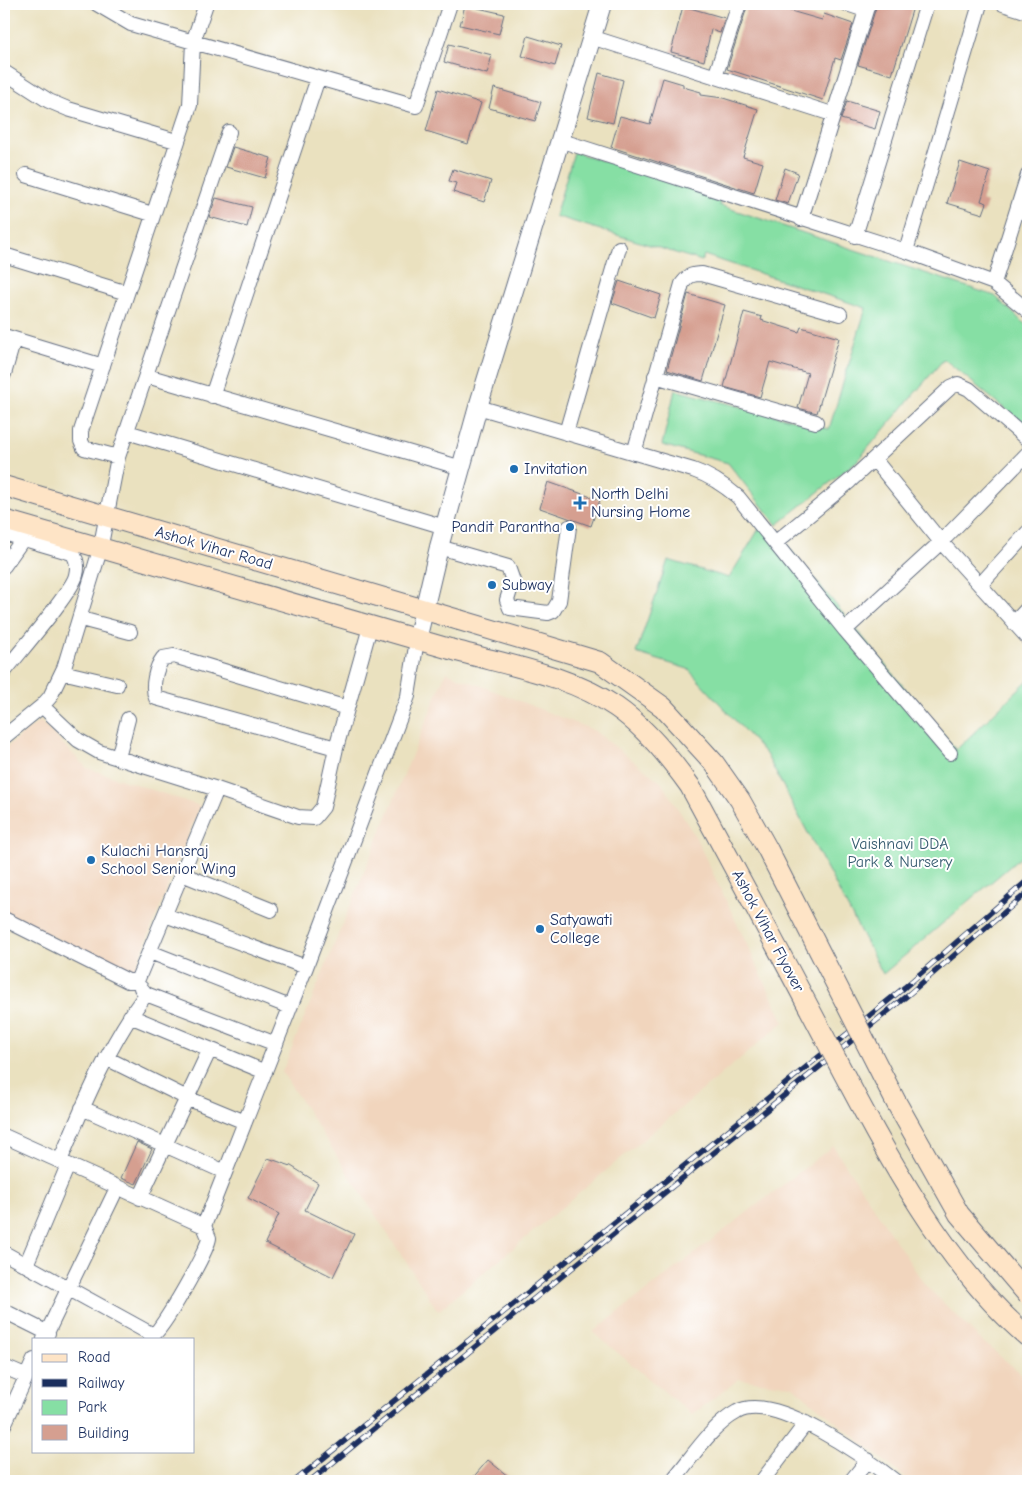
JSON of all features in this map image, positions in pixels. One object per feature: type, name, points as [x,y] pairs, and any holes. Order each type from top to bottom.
[{"type":"main road","name":"Ashok Vihar Road","points":[[4,486],[424,610]]},
{"type":"main road","name":"Ashok Vihar Road","points":[[4,520],[100,550],[417,640]]},
{"type":"main road","points":[[424,610],[600,662],[663,707],[714,763],[745,808],[896,1102],[959,1214],[1028,1295]]},
{"type":"main road","name":"Ashok Vihar Flyover","points":[[417,640],[557,679],[595,695],[617,708],[642,729],[680,772],[690,786],[893,1162],[943,1241],[984,1293],[1028,1337]]},
{"type":"street","points":[[96,4],[131,24],[416,106],[448,4]]},
{"type":"street","points":[[118,457],[84,448],[81,441],[81,431],[104,366],[176,141],[190,105],[193,42],[206,4]]},
{"type":"street","points":[[4,1253],[70,1288],[148,1334],[156,1334],[209,1242],[204,1226],[306,967],[408,696],[417,640],[439,547],[478,407],[602,4]]},
{"type":"street","points":[[715,77],[739,4]]},
{"type":"street","points":[[802,219],[832,114],[867,7],[847,4]]},
{"type":"street","points":[[855,236],[927,4]]},
{"type":"street","points":[[906,251],[980,4]]},
{"type":"street","points":[[1003,4],[1028,12]]},
{"type":"street","points":[[591,37],[832,114]]},
{"type":"street","points":[[6,78],[68,109],[176,141]]},
{"type":"street","points":[[212,396],[318,78]]},
{"type":"street","points":[[4,736],[42,706],[50,697],[62,672],[100,550],[108,517],[118,457],[229,132]]},
{"type":"street","points":[[559,140],[906,251],[994,283],[1028,311]]},
{"type":"street","points":[[26,175],[152,214]]},
{"type":"street","points":[[994,283],[1025,194],[1028,175]]},
{"type":"street","points":[[566,433],[619,248]]},
{"type":"street","points":[[4,255],[127,293]]},
{"type":"street","points":[[634,453],[682,284],[687,276],[702,274],[840,314]]},
{"type":"street","points":[[4,374],[9,337],[104,366]]},
{"type":"street","points":[[147,376],[462,468]]},
{"type":"street","points":[[655,376],[816,422]]},
{"type":"street","points":[[775,543],[874,459],[951,388],[958,384],[969,389],[1028,440]]},
{"type":"street","points":[[478,407],[710,476],[738,497],[845,630],[950,753]]},
{"type":"street","points":[[127,432],[445,526]]},
{"type":"street","points":[[845,630],[942,542],[1028,453]]},
{"type":"street","points":[[874,459],[942,542],[1028,638]]},
{"type":"street","points":[[439,547],[508,567],[513,581],[507,600],[510,608],[548,614],[553,611],[559,601],[569,527]]},
{"type":"street","points":[[980,585],[1028,532]]},
{"type":"street","points":[[4,533],[72,553],[77,562],[77,574],[68,590],[4,672]]},
{"type":"street","points":[[4,566],[23,539]]},
{"type":"street","points":[[1014,623],[1028,608]]},
{"type":"street","points":[[80,619],[130,632]]},
{"type":"street","points":[[42,706],[86,746],[118,758],[217,788],[298,818],[314,818],[323,807],[336,748],[370,627]]},
{"type":"street","points":[[336,748],[156,698],[154,686],[160,662],[163,658],[174,656],[347,708]]},
{"type":"street","points":[[62,672],[117,685]]},
{"type":"street","points":[[118,758],[128,719]]},
{"type":"street","points":[[137,982],[217,788]]},
{"type":"street","points":[[182,874],[271,910]]},
{"type":"street","points":[[165,915],[306,967]]},
{"type":"street","points":[[4,919],[128,982],[137,982]]},
{"type":"street","points":[[150,952],[290,1006]]},
{"type":"street","points":[[137,982],[146,994],[276,1044]]},
{"type":"street","points":[[26,1265],[64,1163],[82,1108],[106,1058],[130,1016],[146,994]]},
{"type":"street","points":[[130,1016],[265,1072]]},
{"type":"street","points":[[140,1198],[210,1049]]},
{"type":"street","points":[[106,1058],[187,1098],[245,1122]]},
{"type":"street","points":[[82,1108],[226,1172]]},
{"type":"street","points":[[4,1136],[204,1226]]},
{"type":"street","points":[[4,1311],[46,1336],[117,1188]]},
{"type":"street","points":[[4,1425],[32,1364]]},
{"type":"street","points":[[4,1367],[25,1376]]},
{"type":"street","points":[[672,1481],[717,1428],[739,1410],[770,1409],[806,1423],[868,1460],[895,1481]]},
{"type":"street","points":[[762,1481],[806,1423]]},
{"type":"street","points":[[851,1481],[868,1460]]},
{"type":"shaded area","name":"Satyawati College","points":[[446,672],[593,730],[661,782],[695,836],[784,1022],[438,1311],[282,1072]]},
{"type":"shaded area","name":"Kulachi Hansraj School Senior Wing","points":[[40,721],[87,768],[200,806],[133,974],[4,914],[4,749]]},
{"type":"shaded area","points":[[833,1146],[925,1285],[983,1342],[1028,1379],[1028,1481],[909,1481],[792,1386],[739,1379],[692,1415],[593,1332]]},
{"type":"green space","points":[[574,152],[721,197],[719,205],[995,296],[1028,327],[1028,428],[944,359],[857,461],[777,525],[728,463],[662,445],[675,390],[829,429],[866,308],[704,255],[702,261],[555,216]]},
{"type":"green space","name":"Vaishnavi DDA Park & Nursery","points":[[765,519],[956,750],[1028,680],[1028,851],[883,974],[766,754],[688,669],[636,653],[668,560],[729,578]]},
{"type":"building","points":[[748,4],[778,4],[785,6],[784,9],[822,20],[824,14],[853,24],[841,60],[835,58],[823,100],[727,69]]},
{"type":"building","points":[[877,4],[914,4],[892,75],[858,65]]},
{"type":"building","points":[[465,5],[504,14],[499,34],[460,25]]},
{"type":"building","points":[[683,6],[725,18],[720,33],[711,30],[704,61],[671,52]]},
{"type":"building","points":[[528,36],[561,46],[555,66],[522,56]]},
{"type":"building","points":[[449,44],[492,55],[487,74],[444,62]]},
{"type":"building","points":[[599,73],[623,80],[613,123],[588,117]]},
{"type":"building","points":[[663,78],[683,84],[683,87],[701,92],[701,95],[723,98],[758,109],[743,157],[763,163],[754,193],[611,147],[620,116],[650,124]]},
{"type":"building","points":[[494,88],[541,102],[535,121],[489,108]]},
{"type":"building","points":[[438,89],[481,103],[468,144],[426,131]]},
{"type":"building","points":[[847,101],[880,111],[875,129],[841,119]]},
{"type":"building","points":[[233,147],[271,158],[265,178],[226,167]]},
{"type":"building","points":[[960,162],[990,172],[981,201],[987,203],[983,214],[947,203]]},
{"type":"building","points":[[785,168],[798,173],[788,204],[775,200]]},
{"type":"building","points":[[453,169],[491,181],[484,202],[453,192],[456,183],[449,181]]},
{"type":"building","points":[[216,198],[252,207],[247,227],[209,217]]},
{"type":"building","points":[[619,281],[661,295],[654,318],[612,303]]},
{"type":"building","points":[[688,294],[725,305],[703,381],[667,370]]},
{"type":"building","points":[[744,312],[762,317],[761,320],[799,332],[801,327],[839,338],[817,413],[798,408],[808,373],[770,362],[760,397],[724,387]]},
{"type":"building","points":[[548,482],[600,500],[591,526],[540,508]]},
{"type":"building","points":[[137,1142],[152,1149],[136,1184],[121,1178]]},
{"type":"building","points":[[268,1158],[291,1166],[318,1183],[305,1210],[354,1234],[333,1277],[265,1243],[279,1214],[248,1198]]},
{"type":"building","points":[[488,1460],[514,1481],[470,1481]]},
{"type":"railway","points":[[295,1481],[905,987],[1028,880]]},
{"type":"railway","points":[[310,1481],[909,994],[1028,892]]},
{"type":"place","name":"Invitation","points":[[514,469]]},
{"type":"place","name":"North Delhi Nursing Home","points":[[580,503]]},
{"type":"place","name":"Pandit Parantha","points":[[570,527]]},
{"type":"place","name":"Subway","points":[[492,585]]},
{"type":"place","name":"Kulachi Hansraj School Senior Wing","points":[[91,860]]},
{"type":"place","name":"Satyawati College","points":[[540,929]]}]
